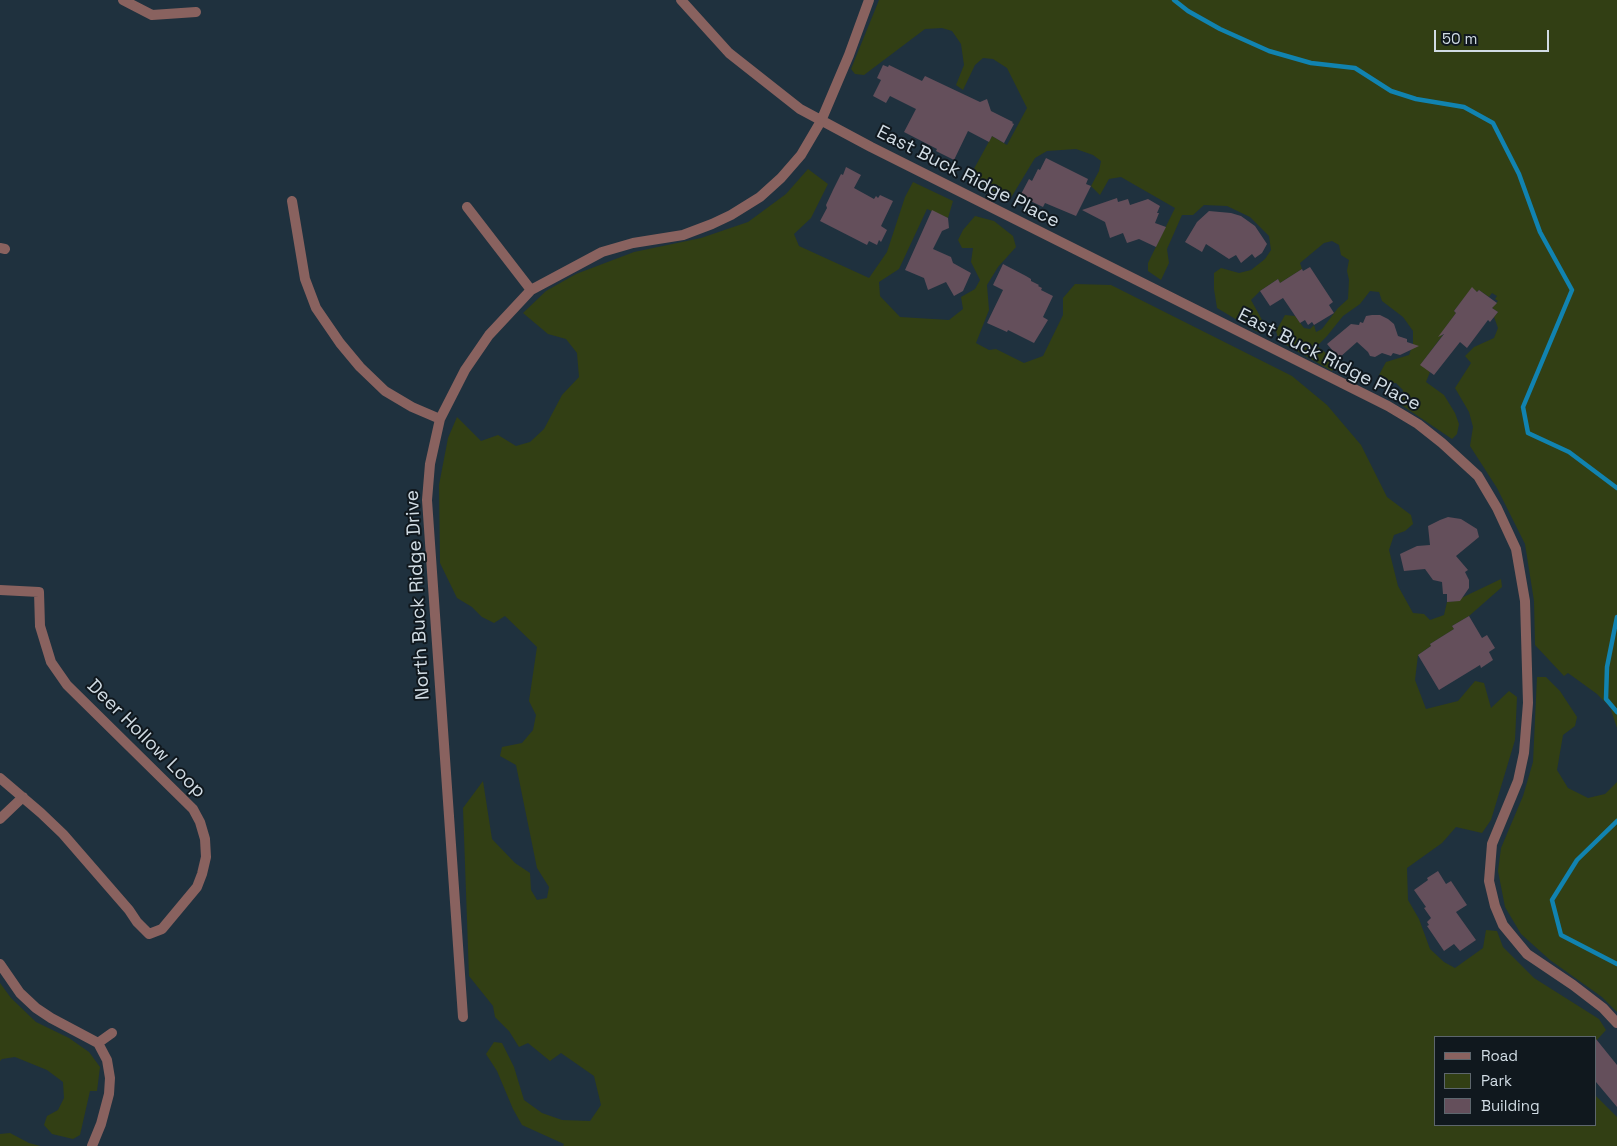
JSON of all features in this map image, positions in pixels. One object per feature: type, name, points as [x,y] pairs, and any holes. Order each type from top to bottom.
[{"type":"street","points":[[123,0],[152,15],[196,12]]},
{"type":"street","name":"East Buck Ridge Place","points":[[681,0],[728,53],[800,109],[1209,318],[1388,406],[1418,424],[1478,476],[1498,508],[1516,550],[1524,601],[1528,703],[1524,753],[1518,780],[1492,844],[1489,881],[1493,898],[1503,925],[1527,954],[1573,984],[1603,1008],[1617,1023]]},
{"type":"street","name":"North Buck Ridge Drive","points":[[463,1017],[427,500],[430,464],[440,419],[465,370],[489,335],[531,290],[602,252],[683,235],[731,215],[760,197],[781,178],[801,155],[821,121],[850,55],[869,0]]},
{"type":"street","points":[[292,201],[305,279],[316,308],[340,343],[360,367],[386,391],[412,407],[440,419]]},
{"type":"street","points":[[466,207],[531,290]]},
{"type":"street","name":"Deer Hollow Loop","points":[[0,590],[39,592],[40,626],[51,662],[67,685],[193,809],[200,822],[205,839],[206,858],[197,886],[162,929],[149,934],[136,922],[129,910],[63,834],[23,797]]},
{"type":"street","points":[[0,779],[23,797],[0,819]]},
{"type":"street","points":[[0,964],[20,992],[36,1008],[98,1043],[107,1060],[110,1078],[108,1094],[101,1124],[92,1146]]},
{"type":"street","points":[[98,1043],[112,1032]]},
{"type":"green space","points":[[879,0],[1617,0],[1617,728],[1610,707],[1597,694],[1568,673],[1564,676],[1535,645],[1534,601],[1525,544],[1497,488],[1470,446],[1473,427],[1469,412],[1455,388],[1471,363],[1465,356],[1474,347],[1494,338],[1498,328],[1494,317],[1498,312],[1492,308],[1498,301],[1495,299],[1497,296],[1492,293],[1489,297],[1479,290],[1477,292],[1472,288],[1454,311],[1456,313],[1445,328],[1442,336],[1421,364],[1430,372],[1426,382],[1444,395],[1455,413],[1459,424],[1457,434],[1452,439],[1400,404],[1403,390],[1396,383],[1387,383],[1379,375],[1386,362],[1409,355],[1413,344],[1413,331],[1403,317],[1382,301],[1379,292],[1370,291],[1360,304],[1343,316],[1317,346],[1337,362],[1332,371],[1279,341],[1276,331],[1285,315],[1295,316],[1304,328],[1310,329],[1314,325],[1316,332],[1322,329],[1338,308],[1348,299],[1349,280],[1347,271],[1349,260],[1341,255],[1339,245],[1332,241],[1324,243],[1300,263],[1302,269],[1280,283],[1278,279],[1260,291],[1251,300],[1266,327],[1263,334],[1217,308],[1214,289],[1214,273],[1221,268],[1239,273],[1251,270],[1265,259],[1271,250],[1269,236],[1250,217],[1227,206],[1204,205],[1193,215],[1182,215],[1167,249],[1169,263],[1161,280],[1148,271],[1148,263],[1175,208],[1121,177],[1109,179],[1100,195],[1091,186],[1099,171],[1101,161],[1093,155],[1076,149],[1047,151],[1035,158],[1009,201],[970,176],[992,136],[1007,145],[1027,108],[1007,68],[993,59],[983,58],[975,65],[963,90],[956,85],[964,65],[961,44],[952,31],[942,28],[925,29],[864,75],[855,74],[851,69]]},
{"type":"green space","points":[[808,169],[828,184],[811,218],[794,234],[799,246],[869,278],[887,252],[905,197],[913,182],[953,201],[948,218],[927,209],[899,269],[879,282],[880,296],[900,317],[949,320],[963,309],[961,297],[975,289],[980,280],[971,262],[973,248],[962,248],[958,240],[963,230],[975,216],[994,221],[1013,236],[1016,247],[998,267],[987,285],[989,310],[976,343],[989,350],[996,349],[1024,363],[1043,356],[1063,315],[1063,298],[1075,284],[1111,285],[1292,376],[1327,405],[1361,445],[1387,497],[1411,515],[1413,524],[1405,531],[1394,535],[1389,550],[1398,586],[1413,613],[1424,614],[1430,620],[1444,615],[1447,602],[1455,601],[1501,579],[1502,587],[1469,616],[1452,626],[1454,629],[1430,644],[1431,646],[1418,655],[1415,680],[1426,709],[1458,701],[1475,681],[1484,683],[1491,708],[1509,691],[1517,697],[1515,740],[1491,820],[1482,833],[1456,827],[1442,843],[1407,868],[1408,900],[1419,919],[1430,949],[1444,962],[1455,968],[1483,948],[1486,930],[1497,931],[1503,947],[1534,978],[1599,1019],[1606,1030],[1597,1040],[1597,1036],[1434,1036],[1434,1126],[1597,1126],[1597,1097],[1617,1117],[1617,1146],[563,1146],[564,1144],[522,1125],[497,1071],[486,1054],[494,1042],[502,1043],[514,1067],[524,1100],[542,1113],[562,1120],[590,1121],[601,1105],[594,1076],[561,1053],[550,1061],[528,1043],[519,1047],[509,1031],[495,1017],[493,1006],[469,976],[463,808],[483,781],[492,839],[515,863],[530,873],[531,890],[537,900],[547,898],[549,887],[537,868],[516,765],[500,756],[502,747],[522,743],[533,730],[536,715],[529,701],[537,647],[505,616],[494,623],[482,617],[472,607],[457,598],[440,563],[439,485],[448,438],[457,417],[481,441],[498,435],[516,446],[530,442],[544,429],[562,395],[579,377],[577,353],[566,339],[548,334],[523,313],[546,291],[576,274],[634,252],[701,238],[748,222],[786,194]]},
{"type":"green space","points":[[1537,677],[1546,677],[1560,691],[1577,717],[1575,726],[1563,735],[1557,770],[1568,788],[1588,798],[1605,794],[1617,782],[1617,1012],[1602,997],[1550,960],[1521,934],[1505,907],[1498,871],[1501,848],[1523,796],[1533,762]]},
{"type":"green space","points":[[0,983],[11,998],[36,1022],[69,1038],[89,1052],[100,1067],[97,1091],[90,1091],[80,1135],[73,1139],[52,1134],[44,1125],[47,1116],[58,1110],[64,1098],[63,1082],[47,1070],[15,1057],[0,1061]]},
{"type":"green space","points":[[10,1133],[29,1143],[40,1146],[0,1146],[0,1134]]},
{"type":"building","points":[[883,65],[888,67],[889,65],[922,81],[925,76],[980,102],[987,99],[991,111],[1014,124],[1004,143],[992,136],[989,142],[968,131],[954,160],[904,132],[916,109],[890,96],[886,103],[873,96],[881,80],[877,78]]},
{"type":"building","points":[[1046,158],[1088,179],[1086,184],[1091,186],[1076,216],[1045,203],[1043,207],[1020,196],[1029,179],[1032,181]]},
{"type":"building","points":[[846,167],[861,175],[854,188],[874,199],[880,195],[893,201],[881,226],[887,230],[881,242],[879,240],[877,245],[869,241],[867,245],[820,221],[833,190]]},
{"type":"building","points":[[1117,198],[1118,202],[1128,199],[1130,205],[1148,199],[1160,206],[1155,223],[1166,227],[1156,247],[1139,239],[1127,243],[1123,233],[1110,238],[1105,222],[1082,210]]},
{"type":"building","points":[[932,210],[948,218],[949,228],[942,231],[933,249],[951,257],[953,263],[971,273],[963,291],[954,296],[946,282],[928,290],[924,278],[905,270]]},
{"type":"building","points":[[1209,211],[1241,216],[1255,226],[1267,244],[1262,253],[1255,258],[1252,254],[1241,263],[1236,255],[1229,259],[1206,244],[1202,252],[1185,242],[1197,222]]},
{"type":"building","points":[[1003,264],[1031,279],[1031,281],[1042,288],[1041,290],[1053,296],[1043,317],[1048,320],[1034,343],[1008,330],[1007,332],[987,323],[1003,290],[993,285]]},
{"type":"building","points":[[1310,267],[1333,302],[1329,305],[1334,313],[1314,325],[1312,322],[1308,325],[1305,320],[1300,323],[1283,298],[1270,306],[1260,291],[1278,279],[1280,283],[1302,269],[1303,271]]},
{"type":"building","points":[[1472,287],[1477,292],[1479,290],[1497,303],[1492,308],[1498,312],[1490,322],[1488,320],[1467,348],[1460,342],[1434,375],[1420,365],[1444,334],[1438,337]]},
{"type":"building","points":[[1380,315],[1388,319],[1394,324],[1398,336],[1407,339],[1407,342],[1419,346],[1400,355],[1393,353],[1391,356],[1382,353],[1375,357],[1370,356],[1357,342],[1339,358],[1327,344],[1351,324],[1359,325],[1360,322],[1363,323],[1366,316]]},
{"type":"building","points":[[1448,517],[1461,519],[1477,529],[1479,537],[1456,556],[1468,570],[1465,572],[1469,580],[1469,588],[1460,601],[1447,602],[1447,594],[1443,594],[1442,582],[1433,580],[1425,569],[1404,571],[1400,554],[1417,546],[1430,545],[1428,526]]},
{"type":"building","points":[[1469,616],[1482,638],[1487,635],[1495,648],[1489,652],[1493,660],[1481,668],[1480,665],[1439,690],[1418,655],[1431,646],[1430,644],[1454,629],[1452,626]]},
{"type":"building","points":[[1438,871],[1446,884],[1451,881],[1467,905],[1456,912],[1476,940],[1460,951],[1454,944],[1444,951],[1427,926],[1429,925],[1427,922],[1431,918],[1414,890]]},
{"type":"building","points":[[1597,1040],[1617,1065],[1617,1107],[1597,1083]]},
{"type":"waterway","points":[[1174,0],[1188,11],[1220,29],[1269,51],[1311,63],[1355,68],[1391,91],[1416,99],[1464,107],[1493,123],[1519,174],[1540,232],[1572,290],[1523,407],[1528,433],[1569,452],[1617,488]]},
{"type":"waterway","points":[[1617,617],[1607,667],[1606,699],[1617,712]]},
{"type":"waterway","points":[[1617,821],[1577,860],[1552,900],[1561,935],[1617,964]]}]
